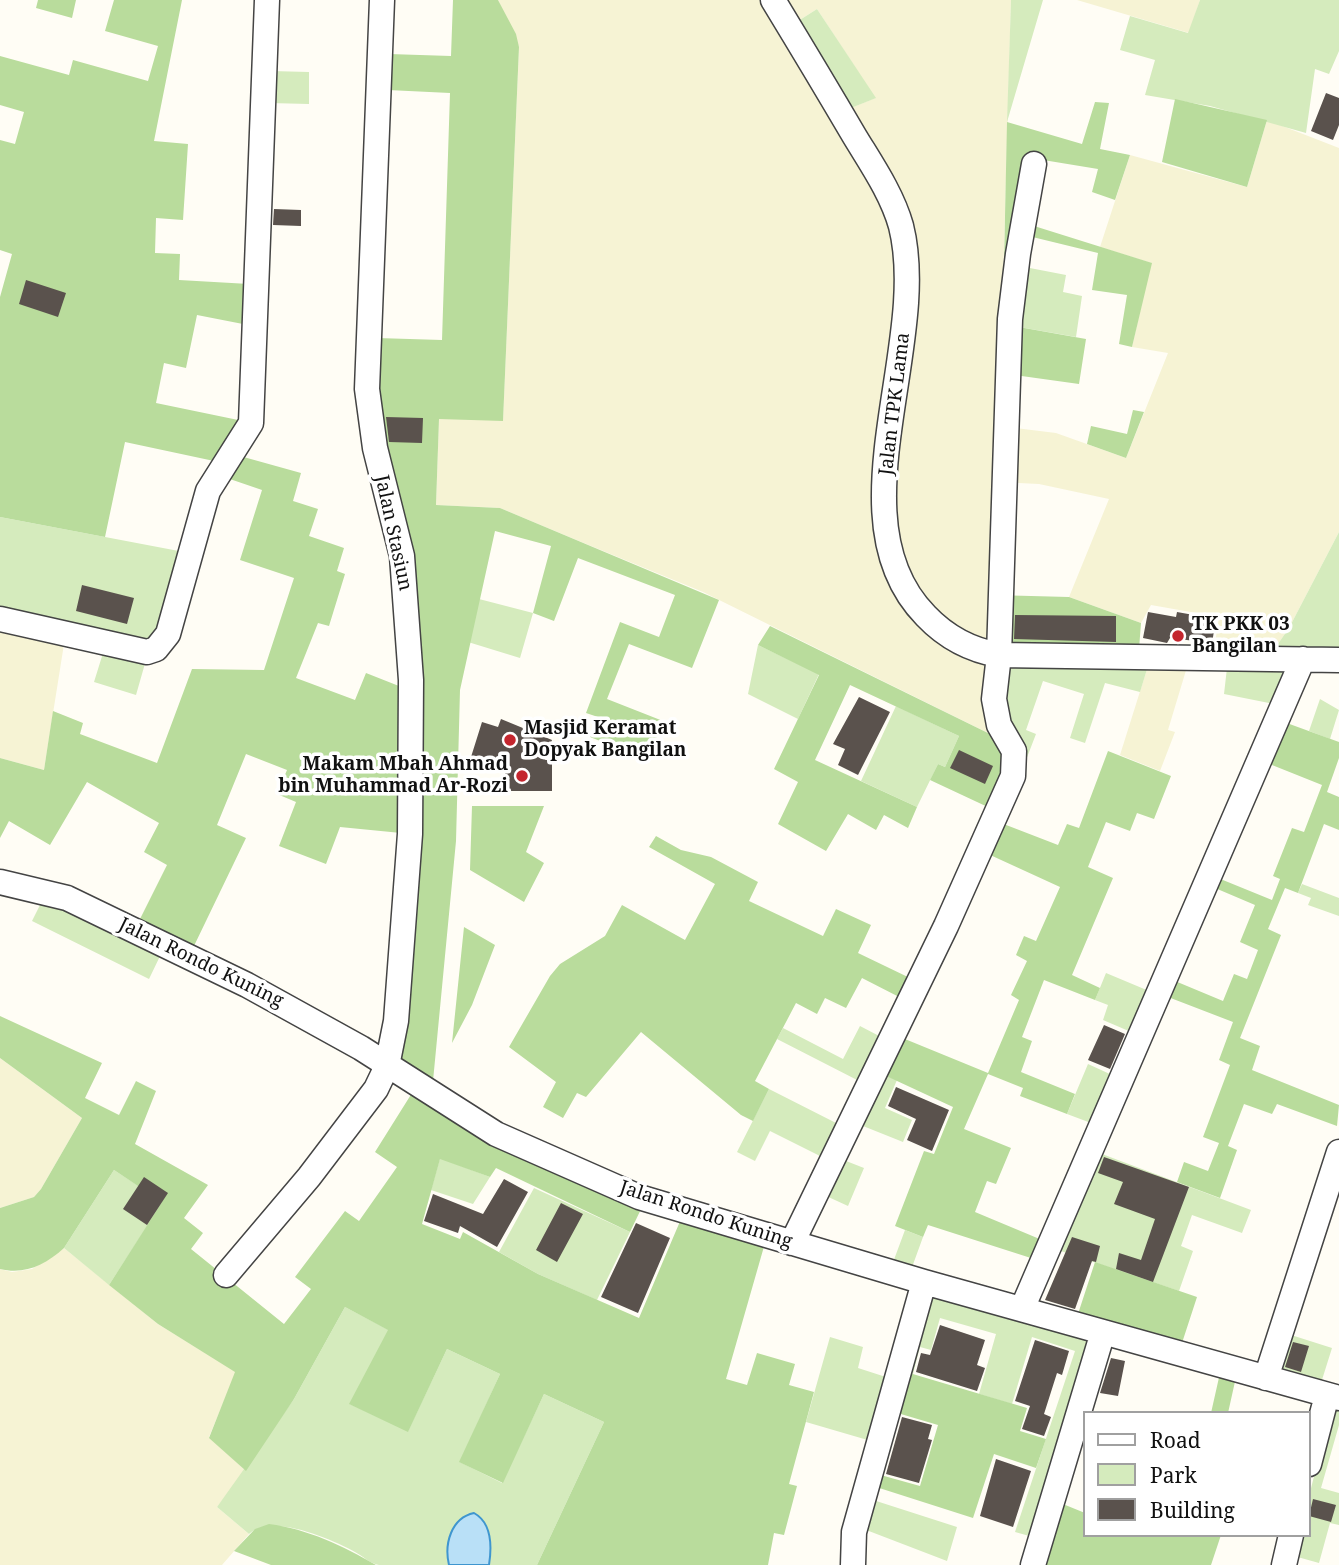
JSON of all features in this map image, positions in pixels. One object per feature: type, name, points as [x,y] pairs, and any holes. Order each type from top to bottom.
[{"type":"street","points":[[0,619],[147,652],[156,649],[168,634],[208,491],[251,423],[267,0]]},
{"type":"street","name":"Jalan Stasiun","points":[[226,1275],[366,1105],[387,1066],[401,974],[413,764],[406,580],[395,520],[375,448],[367,389],[382,0]]},
{"type":"street","name":"Jalan TPK Lama","points":[[774,0],[887,191],[901,226],[906,262],[907,304],[885,481],[887,535],[894,566],[909,597],[936,626],[966,646],[999,655],[1339,660]]},
{"type":"street","points":[[792,1243],[941,937],[1013,776],[1014,751],[999,725],[994,699],[999,655],[1010,319],[1034,164]]},
{"type":"street","points":[[1022,1309],[1303,659]]},
{"type":"street","name":"Jalan Rondo Kuning","points":[[0,882],[67,898],[257,990],[496,1134],[567,1167],[673,1209],[1333,1397]]},
{"type":"street","points":[[1266,1378],[1339,1152]]},
{"type":"street","points":[[853,1565],[854,1532],[924,1282]]},
{"type":"street","points":[[1033,1565],[1103,1332]]},
{"type":"street","points":[[1311,1458],[1333,1397]]},
{"type":"street","points":[[1284,1565],[1291,1537]]},
{"type":"shaded area","points":[[498,0],[764,0],[882,202],[898,260],[885,560],[989,664],[994,736],[703,592],[500,508],[436,505],[439,418],[503,420],[519,47]]},
{"type":"shaded area","points":[[782,0],[1011,0],[999,426],[1056,433],[1126,458],[1168,353],[1132,347],[1151,263],[1100,247],[1130,155],[1247,187],[1267,120],[1339,148],[1339,532],[1289,628],[1273,651],[1214,650],[1219,617],[1151,605],[1141,623],[1069,597],[1109,499],[1039,484],[998,482],[991,646],[977,643],[926,607],[897,547],[895,462],[915,282],[846,110],[875,98],[817,9],[795,23]]},
{"type":"shaded area","points":[[1077,0],[1200,0],[1189,33]]},
{"type":"shaded area","points":[[0,631],[64,644],[44,770],[0,758]]},
{"type":"shaded area","points":[[1148,666],[1187,667],[1168,730],[1175,732],[1160,771],[1120,755]]},
{"type":"shaded area","points":[[0,1058],[82,1118],[34,1197],[0,1208]]},
{"type":"shaded area","points":[[64,1248],[158,1324],[236,1372],[209,1437],[246,1471],[217,1507],[249,1534],[222,1565],[0,1565],[0,1269],[12,1272],[32,1269]]},
{"type":"green space","points":[[38,0],[76,0],[72,18],[36,8]]},
{"type":"green space","points":[[114,0],[182,0],[154,141],[188,144],[183,220],[156,218],[155,253],[180,254],[179,280],[249,284],[248,325],[197,315],[186,368],[164,363],[156,403],[243,421],[214,461],[125,442],[105,537],[0,517],[0,297],[12,254],[0,250],[0,140],[15,144],[24,112],[0,105],[0,56],[69,75],[73,60],[148,81],[158,46],[105,31]]},
{"type":"green space","points":[[453,0],[498,0],[516,34],[519,47],[503,421],[439,419],[436,505],[500,508],[719,600],[692,668],[629,644],[607,699],[663,721],[648,760],[590,737],[598,717],[586,713],[620,622],[659,637],[675,595],[578,558],[554,621],[533,613],[551,546],[495,531],[460,690],[456,841],[433,1081],[398,1057],[418,821],[378,429],[377,338],[442,340],[450,93],[388,90],[389,54],[451,56]]},
{"type":"green space","points":[[1011,0],[1043,0],[1007,122]]},
{"type":"green space","points":[[1200,0],[1339,0],[1339,51],[1329,74],[1315,69],[1306,133],[1210,106],[1145,95],[1155,60],[1120,50],[1130,16],[1188,33]]},
{"type":"green space","points":[[817,9],[876,98],[846,110],[795,23]]},
{"type":"green space","points":[[271,71],[309,72],[309,104],[269,103]]},
{"type":"green space","points":[[1175,99],[1267,120],[1247,187],[1162,162]]},
{"type":"green space","points":[[1095,102],[1109,103],[1100,149],[1130,155],[1115,200],[1092,192],[1098,169],[1031,158],[1015,220],[1152,263],[1132,347],[1119,344],[1127,295],[1092,290],[1098,253],[1012,232],[1004,263],[1007,122],[1082,144]]},
{"type":"green space","points":[[1004,263],[1066,275],[1063,292],[1082,296],[1076,337],[1002,324]]},
{"type":"green space","points":[[1002,324],[1086,339],[1079,384],[1000,373]]},
{"type":"green space","points":[[1133,410],[1144,412],[1126,458],[1087,444],[1091,426],[1127,434]]},
{"type":"green space","points":[[240,456],[301,473],[293,501],[318,509],[309,536],[344,548],[337,571],[345,574],[329,626],[318,623],[296,678],[355,700],[366,673],[404,688],[401,833],[340,827],[326,864],[279,846],[296,802],[277,794],[287,770],[246,754],[217,825],[246,838],[193,948],[138,923],[167,865],[144,852],[159,823],[87,782],[50,845],[9,821],[0,838],[0,758],[44,770],[53,711],[83,723],[80,734],[157,763],[192,669],[264,670],[294,578],[240,560],[262,490],[224,477]]},
{"type":"green space","points":[[0,517],[184,552],[168,612],[151,642],[0,611]]},
{"type":"green space","points":[[1339,532],[1339,650],[1273,651],[1289,628]]},
{"type":"green space","points":[[993,595],[1069,597],[1141,623],[1139,649],[1010,647]]},
{"type":"green space","points":[[479,599],[533,613],[520,658],[468,642]]},
{"type":"green space","points":[[770,626],[994,736],[1006,762],[992,809],[930,780],[938,764],[945,767],[959,736],[850,685],[815,760],[917,807],[908,828],[884,815],[876,830],[848,814],[826,851],[778,824],[798,782],[774,769],[819,675],[758,645]]},
{"type":"green space","points":[[758,645],[819,674],[798,719],[748,694]]},
{"type":"green space","points":[[103,653],[146,660],[136,695],[94,682]]},
{"type":"green space","points":[[1006,663],[1148,666],[1140,692],[1105,683],[1085,743],[1070,738],[1084,694],[1043,681],[1026,730],[1036,734],[1021,773],[1005,715]]},
{"type":"green space","points":[[1227,668],[1289,669],[1274,704],[1224,694]]},
{"type":"green space","points":[[1320,699],[1339,710],[1330,739],[1309,731]]},
{"type":"green space","points":[[896,706],[959,736],[945,767],[938,764],[917,807],[861,781]]},
{"type":"green space","points":[[1284,722],[1339,742],[1339,758],[1327,792],[1339,797],[1339,830],[1324,824],[1298,893],[1285,888],[1268,929],[1281,935],[1240,1038],[1260,1046],[1252,1070],[1339,1105],[1337,1126],[1277,1104],[1272,1114],[1244,1104],[1228,1146],[1237,1150],[1220,1198],[1177,1182],[1184,1162],[1208,1171],[1219,1143],[1203,1137],[1230,1065],[1219,1060],[1233,1022],[1168,997],[1175,981],[1223,1001],[1234,974],[1247,979],[1258,950],[1240,942],[1255,905],[1215,888],[1218,878],[1272,900],[1280,879],[1273,876],[1292,828],[1304,832],[1322,785],[1267,763]]},
{"type":"green space","points":[[1108,751],[1171,776],[1154,819],[1137,813],[1130,831],[1106,822],[1088,867],[1113,878],[1072,975],[1100,988],[1095,1000],[1044,980],[1022,1037],[1032,1041],[1021,1072],[1075,1094],[1067,1114],[1020,1096],[1023,1088],[988,1074],[964,1129],[1011,1148],[996,1184],[987,1181],[975,1212],[1042,1240],[1034,1259],[928,1225],[923,1237],[895,1226],[924,1151],[934,1154],[953,1107],[882,1074],[900,1037],[988,1073],[1019,1000],[1011,995],[1027,961],[1016,955],[1024,936],[1036,941],[1060,887],[988,854],[1001,823],[1058,845],[1067,824],[1079,828]]},
{"type":"green space","points":[[472,806],[544,806],[526,852],[544,863],[524,902],[470,870]]},
{"type":"green space","points":[[656,836],[681,850],[711,857],[758,882],[749,901],[823,936],[836,909],[871,925],[858,953],[912,979],[903,999],[862,978],[846,1008],[825,998],[817,1014],[796,1003],[755,1081],[769,1089],[753,1121],[741,1115],[641,1032],[586,1097],[577,1093],[563,1118],[543,1107],[556,1082],[509,1047],[550,976],[560,964],[605,936],[622,905],[685,940],[715,884],[649,847]]},
{"type":"green space","points":[[1302,884],[1339,898],[1339,916],[1308,905],[1311,898],[1298,893]]},
{"type":"green space","points":[[41,903],[65,909],[162,952],[149,979],[32,921]]},
{"type":"green space","points":[[464,927],[495,945],[472,1005],[452,1043]]},
{"type":"green space","points":[[1106,973],[1149,991],[1131,1032],[1103,1020],[1108,1005],[1095,1000]]},
{"type":"green space","points":[[0,1016],[102,1063],[85,1098],[119,1115],[136,1081],[156,1091],[135,1144],[208,1185],[184,1218],[203,1233],[191,1249],[284,1324],[311,1289],[295,1277],[345,1211],[359,1221],[397,1167],[375,1152],[412,1093],[643,1205],[630,1232],[496,1168],[490,1177],[440,1159],[422,1224],[460,1239],[463,1232],[538,1274],[639,1318],[681,1219],[765,1243],[726,1379],[747,1385],[757,1353],[795,1364],[789,1385],[814,1392],[789,1484],[797,1486],[784,1535],[774,1533],[768,1565],[537,1565],[604,1422],[544,1394],[503,1483],[459,1462],[500,1374],[447,1349],[408,1432],[349,1404],[388,1330],[345,1307],[294,1399],[246,1471],[209,1438],[235,1372],[158,1324],[109,1285],[162,1202],[114,1170],[64,1248],[34,1267],[18,1271],[0,1269],[0,1208],[34,1197],[82,1118],[0,1058]]},
{"type":"green space","points":[[860,1026],[883,1038],[861,1082],[777,1039],[783,1028],[843,1059]]},
{"type":"green space","points":[[1088,1064],[1112,1075],[1091,1123],[1067,1114]]},
{"type":"green space","points":[[882,1074],[897,1080],[885,1108],[912,1120],[903,1142],[858,1124]]},
{"type":"green space","points":[[769,1089],[840,1125],[824,1158],[770,1131],[755,1161],[737,1152]]},
{"type":"green space","points":[[1102,1154],[1251,1210],[1242,1233],[1192,1215],[1181,1246],[1193,1251],[1179,1291],[1061,1251]]},
{"type":"green space","points":[[440,1158],[490,1177],[473,1204],[431,1190]]},
{"type":"green space","points":[[841,1159],[864,1168],[848,1206],[824,1195]]},
{"type":"green space","points":[[114,1170],[163,1202],[109,1285],[64,1248]]},
{"type":"green space","points":[[534,1188],[630,1232],[597,1300],[538,1274],[499,1252]]},
{"type":"green space","points":[[905,1230],[923,1237],[911,1270],[892,1265]]},
{"type":"green space","points":[[1095,1262],[1197,1297],[1181,1346],[1077,1317]]},
{"type":"green space","points":[[928,1293],[1093,1339],[1033,1537],[1015,1532],[1075,1351],[1032,1337],[1012,1404],[979,1394],[996,1334],[940,1318],[931,1350],[920,1347],[913,1374],[906,1372]]},
{"type":"green space","points":[[345,1307],[389,1330],[350,1404],[408,1431],[447,1349],[500,1374],[460,1462],[502,1483],[544,1394],[604,1422],[537,1565],[489,1565],[490,1543],[447,1558],[449,1565],[379,1565],[332,1541],[302,1530],[272,1526],[259,1528],[249,1534],[217,1507],[294,1399]]},
{"type":"green space","points":[[1288,1334],[1332,1348],[1321,1383],[1276,1370]]},
{"type":"green space","points":[[830,1337],[863,1347],[858,1368],[889,1378],[871,1441],[806,1422]]},
{"type":"green space","points":[[906,1372],[1027,1408],[1020,1431],[1046,1439],[1036,1468],[994,1454],[973,1518],[873,1486],[877,1474],[920,1486],[938,1425],[894,1412]]},
{"type":"green space","points":[[1220,1373],[1236,1377],[1228,1411],[1211,1411]]},
{"type":"green space","points":[[1332,1406],[1339,1408],[1339,1425],[1321,1488],[1339,1493],[1339,1525],[1330,1523],[1319,1563],[1294,1556],[1299,1537],[1311,1537],[1311,1488]]},
{"type":"green space","points":[[870,1499],[957,1527],[947,1561],[861,1528]]},
{"type":"green space","points":[[1058,1502],[1084,1513],[1084,1537],[1220,1537],[1211,1565],[1026,1565]]},
{"type":"green space","points":[[269,1524],[325,1539],[376,1565],[271,1565],[234,1551],[255,1529]]},
{"type":"water","points":[[474,1513],[480,1517],[487,1529],[490,1543],[489,1565],[449,1565],[451,1533],[460,1520]]},
{"type":"building","points":[[1326,93],[1339,98],[1339,125],[1333,140],[1311,131]]},
{"type":"building","points":[[274,209],[301,210],[301,226],[273,225]]},
{"type":"building","points":[[26,280],[66,293],[58,317],[19,304]]},
{"type":"building","points":[[386,417],[423,418],[422,443],[389,442]]},
{"type":"building","points":[[82,585],[134,598],[127,624],[76,611]]},
{"type":"building","name":"TK PKK 03 Bangilan","points":[[1148,612],[1176,617],[1177,612],[1216,619],[1212,643],[1170,638],[1167,643],[1143,638]]},
{"type":"building","points":[[1015,615],[1116,616],[1116,642],[1014,639]]},
{"type":"building","points":[[859,697],[890,712],[858,775],[838,765],[845,749],[833,744]]},
{"type":"building","points":[[501,719],[552,740],[545,760],[552,760],[552,791],[505,791],[505,769],[471,757],[482,722],[498,727]]},
{"type":"building","points":[[959,750],[993,766],[985,784],[950,768]]},
{"type":"building","points":[[1104,1025],[1125,1034],[1110,1069],[1088,1060]]},
{"type":"building","points":[[896,1087],[949,1110],[932,1151],[907,1140],[916,1119],[888,1106]]},
{"type":"building","points":[[1104,1157],[1189,1187],[1153,1282],[1116,1269],[1119,1253],[1141,1260],[1155,1219],[1114,1204],[1123,1182],[1098,1173]]},
{"type":"building","points":[[144,1177],[168,1193],[147,1225],[123,1209]]},
{"type":"building","points":[[504,1179],[528,1192],[497,1247],[460,1226],[458,1233],[424,1221],[433,1194],[483,1214]]},
{"type":"building","points":[[561,1203],[583,1214],[557,1262],[536,1250]]},
{"type":"building","points":[[636,1223],[670,1238],[638,1313],[601,1297]]},
{"type":"building","points":[[1072,1237],[1100,1246],[1096,1262],[1092,1261],[1075,1309],[1045,1300]]},
{"type":"building","points":[[940,1325],[985,1340],[977,1365],[985,1368],[977,1391],[916,1372],[921,1353],[930,1355]]},
{"type":"building","points":[[1035,1340],[1069,1351],[1062,1375],[1057,1373],[1044,1414],[1051,1417],[1044,1436],[1022,1429],[1030,1406],[1015,1401]]},
{"type":"building","points":[[1293,1342],[1309,1346],[1301,1372],[1285,1367]]},
{"type":"building","points":[[1111,1358],[1125,1361],[1118,1396],[1100,1393]]},
{"type":"building","points":[[902,1417],[932,1425],[928,1439],[932,1440],[919,1483],[886,1474]]},
{"type":"building","points":[[996,1459],[1031,1471],[1013,1527],[980,1516]]},
{"type":"building","points":[[1313,1499],[1336,1505],[1331,1522],[1311,1517]]},
{"type":"place","name":"TK PKK 03 Bangilan","points":[[1178,636]]},
{"type":"place","name":"Masjid Keramat Dopyak Bangilan","points":[[510,740]]},
{"type":"place","name":"Makam Mbah Ahmad bin Muhammad Ar-Rozi","points":[[522,776]]}]
